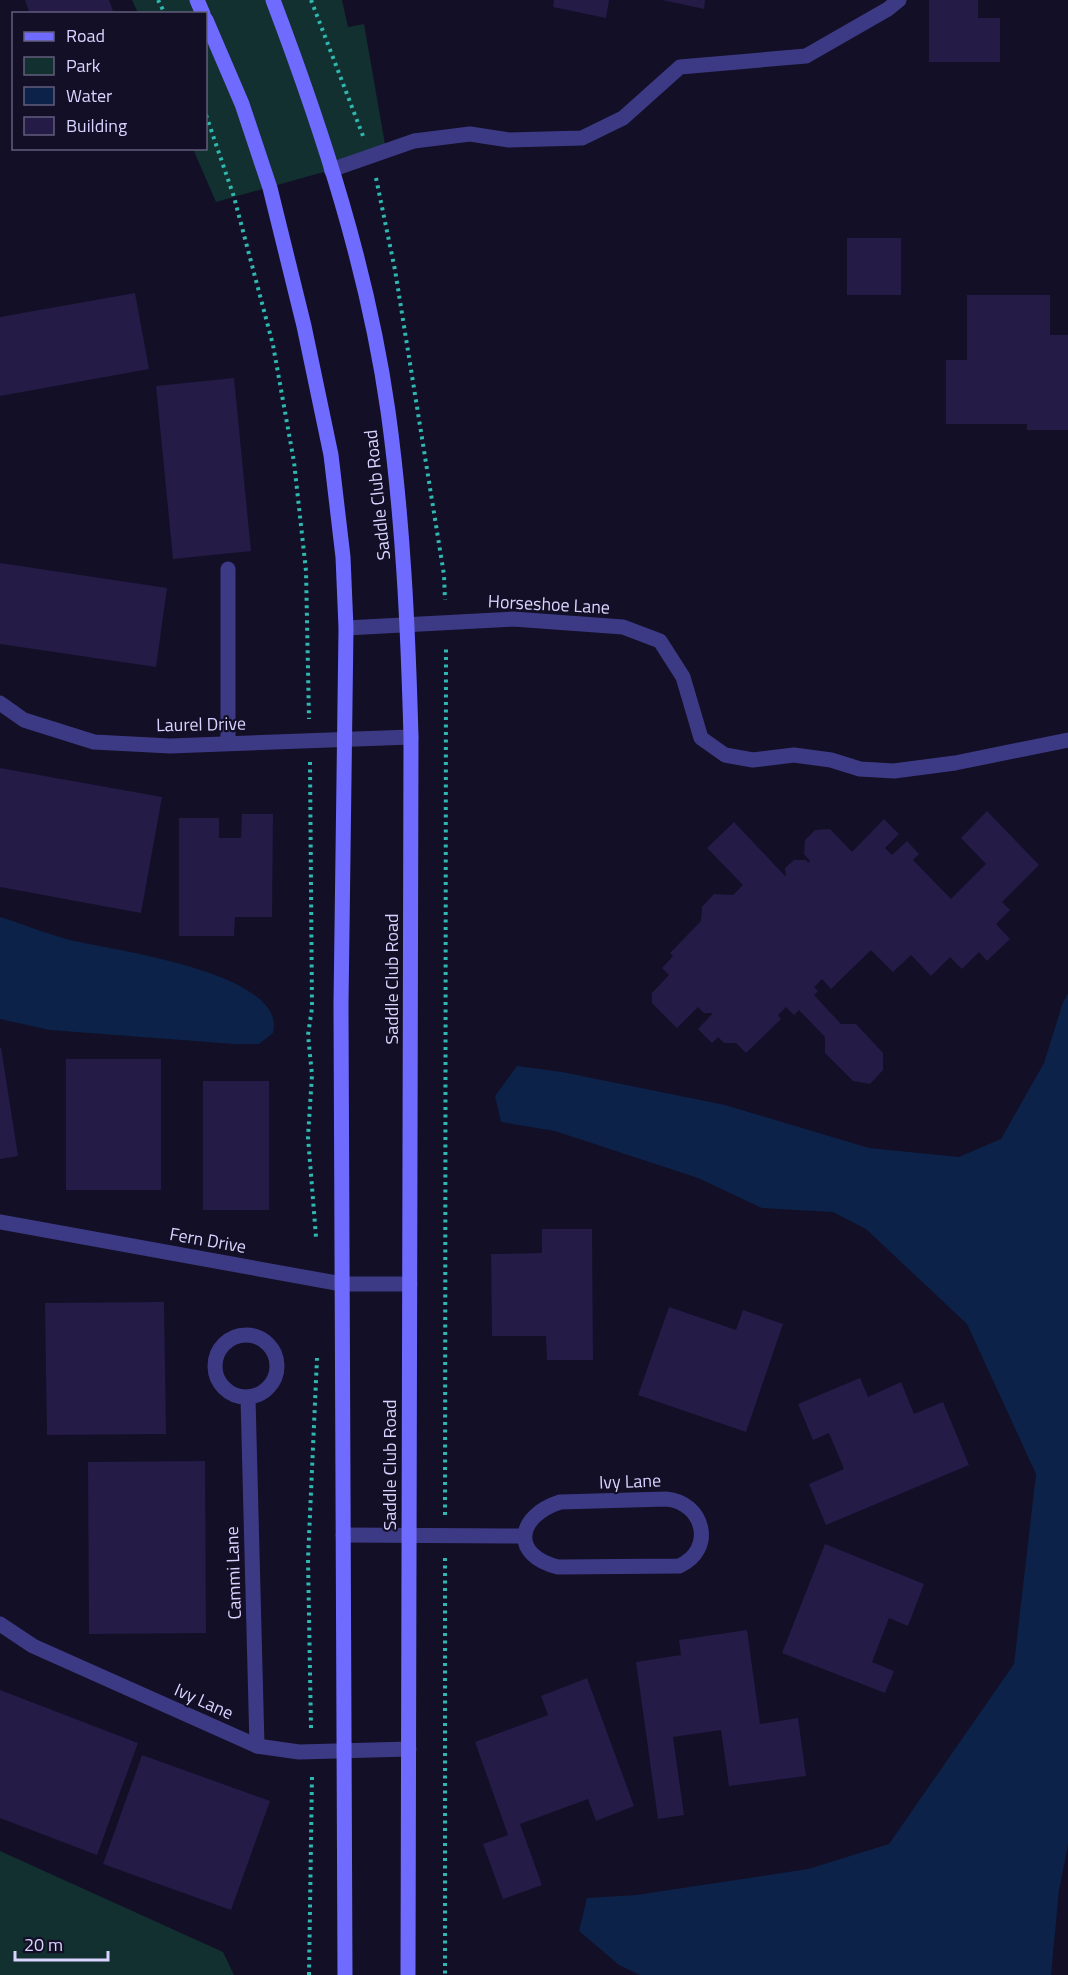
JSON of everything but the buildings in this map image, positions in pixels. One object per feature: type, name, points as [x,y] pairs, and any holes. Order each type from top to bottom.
[{"type":"street","name":"Saddle Club Road","points":[[273,0],[331,170],[368,306],[388,409],[408,624],[411,737],[408,1975]]},
{"type":"street","points":[[331,170],[414,141],[470,134],[508,140],[582,138],[623,118],[680,67],[806,56],[888,9],[899,0]]},
{"type":"street","points":[[207,22],[242,104],[270,188],[304,326],[331,455],[343,557],[346,628],[341,1004],[345,1975]]},
{"type":"street","points":[[228,569],[228,744]]},
{"type":"street","name":"Horseshoe Lane","points":[[346,628],[513,619],[623,627],[660,641],[683,677],[701,738],[725,755],[753,760],[794,755],[831,760],[860,769],[894,771],[955,763],[1068,740]]},
{"type":"street","name":"Laurel Drive","points":[[0,703],[24,720],[94,742],[170,746],[411,737]]},
{"type":"street","name":"Fern Drive","points":[[0,1222],[342,1284],[410,1284]]},
{"type":"street","points":[[244,1335],[254,1336],[270,1346],[276,1354],[278,1364],[273,1383],[266,1390],[248,1398],[227,1391],[216,1374],[215,1363],[224,1343],[234,1337],[244,1335]]},
{"type":"street","name":"Cammi Lane","points":[[248,1398],[257,1746]]},
{"type":"street","name":"Ivy Lane","points":[[676,1499],[696,1515],[701,1526],[701,1542],[697,1553],[688,1562],[679,1566],[558,1567],[536,1558],[524,1536],[527,1524],[536,1514],[560,1502],[676,1499]]},
{"type":"street","points":[[343,1535],[524,1536]]},
{"type":"street","name":"Ivy Lane","points":[[0,1624],[33,1646],[257,1746],[299,1752],[409,1749]]},
{"type":"path","points":[[207,118],[234,197],[273,345],[294,462],[306,571],[312,1008],[308,1035],[312,1075],[308,1137],[320,1280]]},
{"type":"path","points":[[309,1975],[312,1751],[308,1559],[317,1350]]},
{"type":"green space","points":[[132,0],[342,0],[348,27],[364,24],[386,150],[331,170],[216,202],[193,150],[207,150],[207,12],[138,12]]},
{"type":"green space","points":[[0,1851],[223,1952],[234,1975],[0,1975]]},
{"type":"water","points":[[0,917],[70,940],[192,967],[226,979],[253,994],[270,1012],[273,1033],[259,1044],[234,1044],[50,1030],[0,1019]]},
{"type":"water","points":[[1068,994],[1068,1845],[1059,1890],[1051,1975],[640,1975],[619,1965],[579,1931],[587,1898],[636,1895],[808,1869],[889,1844],[1014,1664],[1036,1474],[967,1324],[866,1229],[833,1212],[762,1208],[698,1178],[555,1131],[501,1122],[495,1096],[517,1066],[562,1072],[725,1105],[869,1148],[959,1157],[1001,1139],[1044,1063],[1063,1002]]}]
